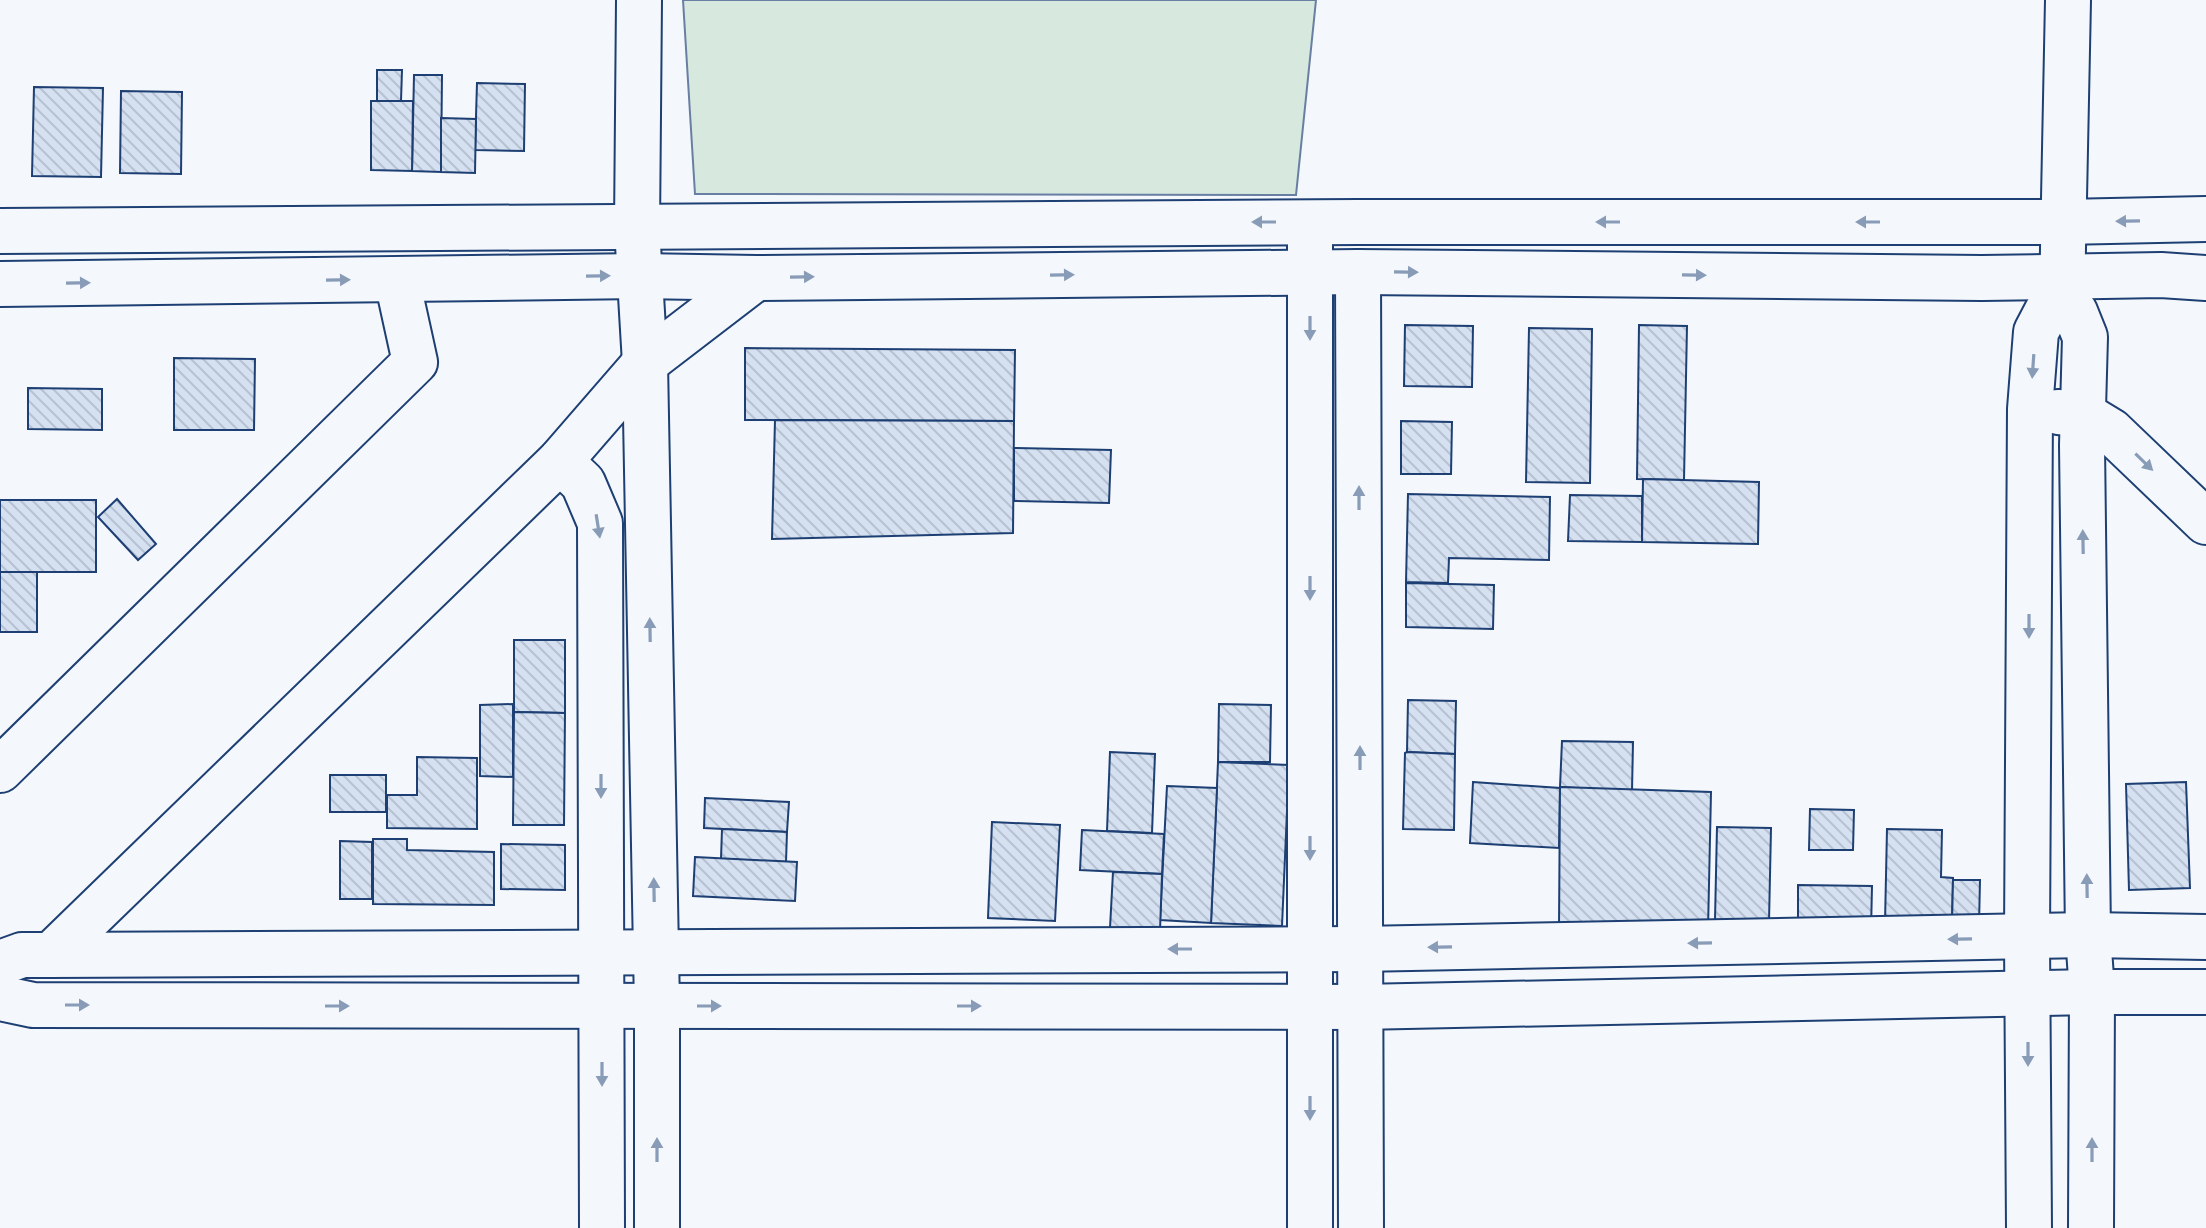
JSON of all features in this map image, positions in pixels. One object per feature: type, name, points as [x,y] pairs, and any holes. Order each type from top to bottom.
[{"type":"street","points":[[639,0],[637,228],[645,363],[657,1006],[657,1228]]},
{"type":"street","points":[[2068,0],[2063,288],[2085,337],[2088,935],[2092,992],[2091,1228]]},
{"type":"street","points":[[0,231],[2206,219]]},
{"type":"street","points":[[1310,222],[1310,1228]]},
{"type":"street","points":[[0,284],[1310,272],[2063,288],[2161,275],[2204,281]]},
{"type":"street","points":[[1358,272],[1361,1228]]},
{"type":"street","points":[[51,955],[560,461],[645,363],[756,278]]},
{"type":"street","points":[[0,770],[415,362],[397,280]]},
{"type":"street","points":[[2029,1228],[2030,409],[2036,332],[2063,288]]},
{"type":"street","points":[[2030,409],[2083,414],[2111,431],[2206,522]]},
{"type":"street","points":[[560,461],[583,483],[600,523],[602,1228]]},
{"type":"street","points":[[0,963],[22,955],[1360,949],[2088,935],[2206,937]]},
{"type":"street","points":[[0,998],[33,1005],[1360,1007],[2206,992]]},
{"type":"shaded area","points":[[683,0],[1316,0],[1296,195],[695,194]]},
{"type":"building","points":[[377,70],[402,70],[401,101],[377,101]]},
{"type":"building","points":[[414,75],[442,75],[441,172],[412,171]]},
{"type":"building","points":[[477,83],[525,84],[524,151],[475,150]]},
{"type":"building","points":[[34,87],[103,88],[101,177],[32,176]]},
{"type":"building","points":[[121,91],[182,92],[181,174],[120,173]]},
{"type":"building","points":[[371,101],[413,101],[412,171],[371,170]]},
{"type":"building","points":[[441,118],[476,119],[475,173],[441,172]]},
{"type":"building","points":[[1405,325],[1473,326],[1472,387],[1404,386]]},
{"type":"building","points":[[1639,325],[1687,326],[1684,480],[1637,479]]},
{"type":"building","points":[[1529,328],[1592,329],[1590,483],[1526,482]]},
{"type":"building","points":[[745,348],[1015,350],[1014,421],[745,420]]},
{"type":"building","points":[[174,358],[255,359],[254,430],[174,430]]},
{"type":"building","points":[[28,388],[102,389],[102,430],[28,429]]},
{"type":"building","points":[[775,420],[1014,421],[1013,533],[772,539]]},
{"type":"building","points":[[1401,421],[1452,422],[1451,474],[1401,474]]},
{"type":"building","points":[[1014,448],[1111,450],[1109,503],[1014,501]]},
{"type":"building","points":[[1643,479],[1759,482],[1758,544],[1642,542]]},
{"type":"building","points":[[1408,494],[1550,497],[1549,560],[1449,558],[1448,583],[1406,582]]},
{"type":"building","points":[[1570,495],[1642,496],[1642,542],[1568,541]]},
{"type":"building","points":[[117,499],[156,544],[138,560],[98,517]]},
{"type":"building","points":[[0,500],[96,500],[96,572],[0,572]]},
{"type":"building","points":[[0,572],[37,572],[37,632],[0,632]]},
{"type":"building","points":[[1406,583],[1494,585],[1493,629],[1406,627]]},
{"type":"building","points":[[514,640],[565,640],[565,713],[514,712]]},
{"type":"building","points":[[1408,700],[1456,701],[1455,754],[1407,752]]},
{"type":"building","points":[[513,704],[513,777],[480,776],[480,705]]},
{"type":"building","points":[[1219,704],[1271,705],[1270,762],[1218,762]]},
{"type":"building","points":[[514,712],[565,713],[564,825],[513,825]]},
{"type":"building","points":[[1562,741],[1633,742],[1632,791],[1560,787]]},
{"type":"building","points":[[1110,752],[1155,754],[1152,833],[1107,831]]},
{"type":"building","points":[[1407,752],[1455,754],[1454,830],[1403,829]]},
{"type":"building","points":[[417,757],[477,758],[477,829],[387,828],[387,795],[417,795]]},
{"type":"building","points":[[1218,762],[1289,765],[1282,926],[1211,923]]},
{"type":"building","points":[[330,775],[386,775],[386,812],[330,812]]},
{"type":"building","points":[[1473,782],[1560,788],[1559,848],[1470,843]]},
{"type":"building","points":[[2186,782],[2190,888],[2129,890],[2126,784]]},
{"type":"building","points":[[1167,786],[1217,788],[1211,923],[1160,920]]},
{"type":"building","points":[[1560,787],[1711,792],[1708,930],[1559,927]]},
{"type":"building","points":[[705,798],[789,802],[787,832],[704,828]]},
{"type":"building","points":[[1810,809],[1854,810],[1853,850],[1809,850]]},
{"type":"building","points":[[992,822],[1060,825],[1055,921],[988,918]]},
{"type":"building","points":[[1717,827],[1771,828],[1769,922],[1715,920]]},
{"type":"building","points":[[722,829],[787,832],[786,862],[721,859]]},
{"type":"building","points":[[1887,829],[1942,830],[1941,877],[1953,878],[1952,924],[1885,923]]},
{"type":"building","points":[[1082,830],[1164,834],[1162,874],[1080,870]]},
{"type":"building","points":[[373,839],[407,839],[407,850],[494,852],[494,905],[373,904]]},
{"type":"building","points":[[340,841],[372,842],[372,899],[340,899]]},
{"type":"building","points":[[501,844],[565,845],[565,890],[501,889]]},
{"type":"building","points":[[695,857],[797,862],[795,901],[693,896]]},
{"type":"building","points":[[1113,872],[1162,874],[1160,931],[1110,928]]},
{"type":"building","points":[[1953,880],[1980,880],[1979,925],[1952,924]]},
{"type":"building","points":[[1798,885],[1872,886],[1871,931],[1798,929]]}]
